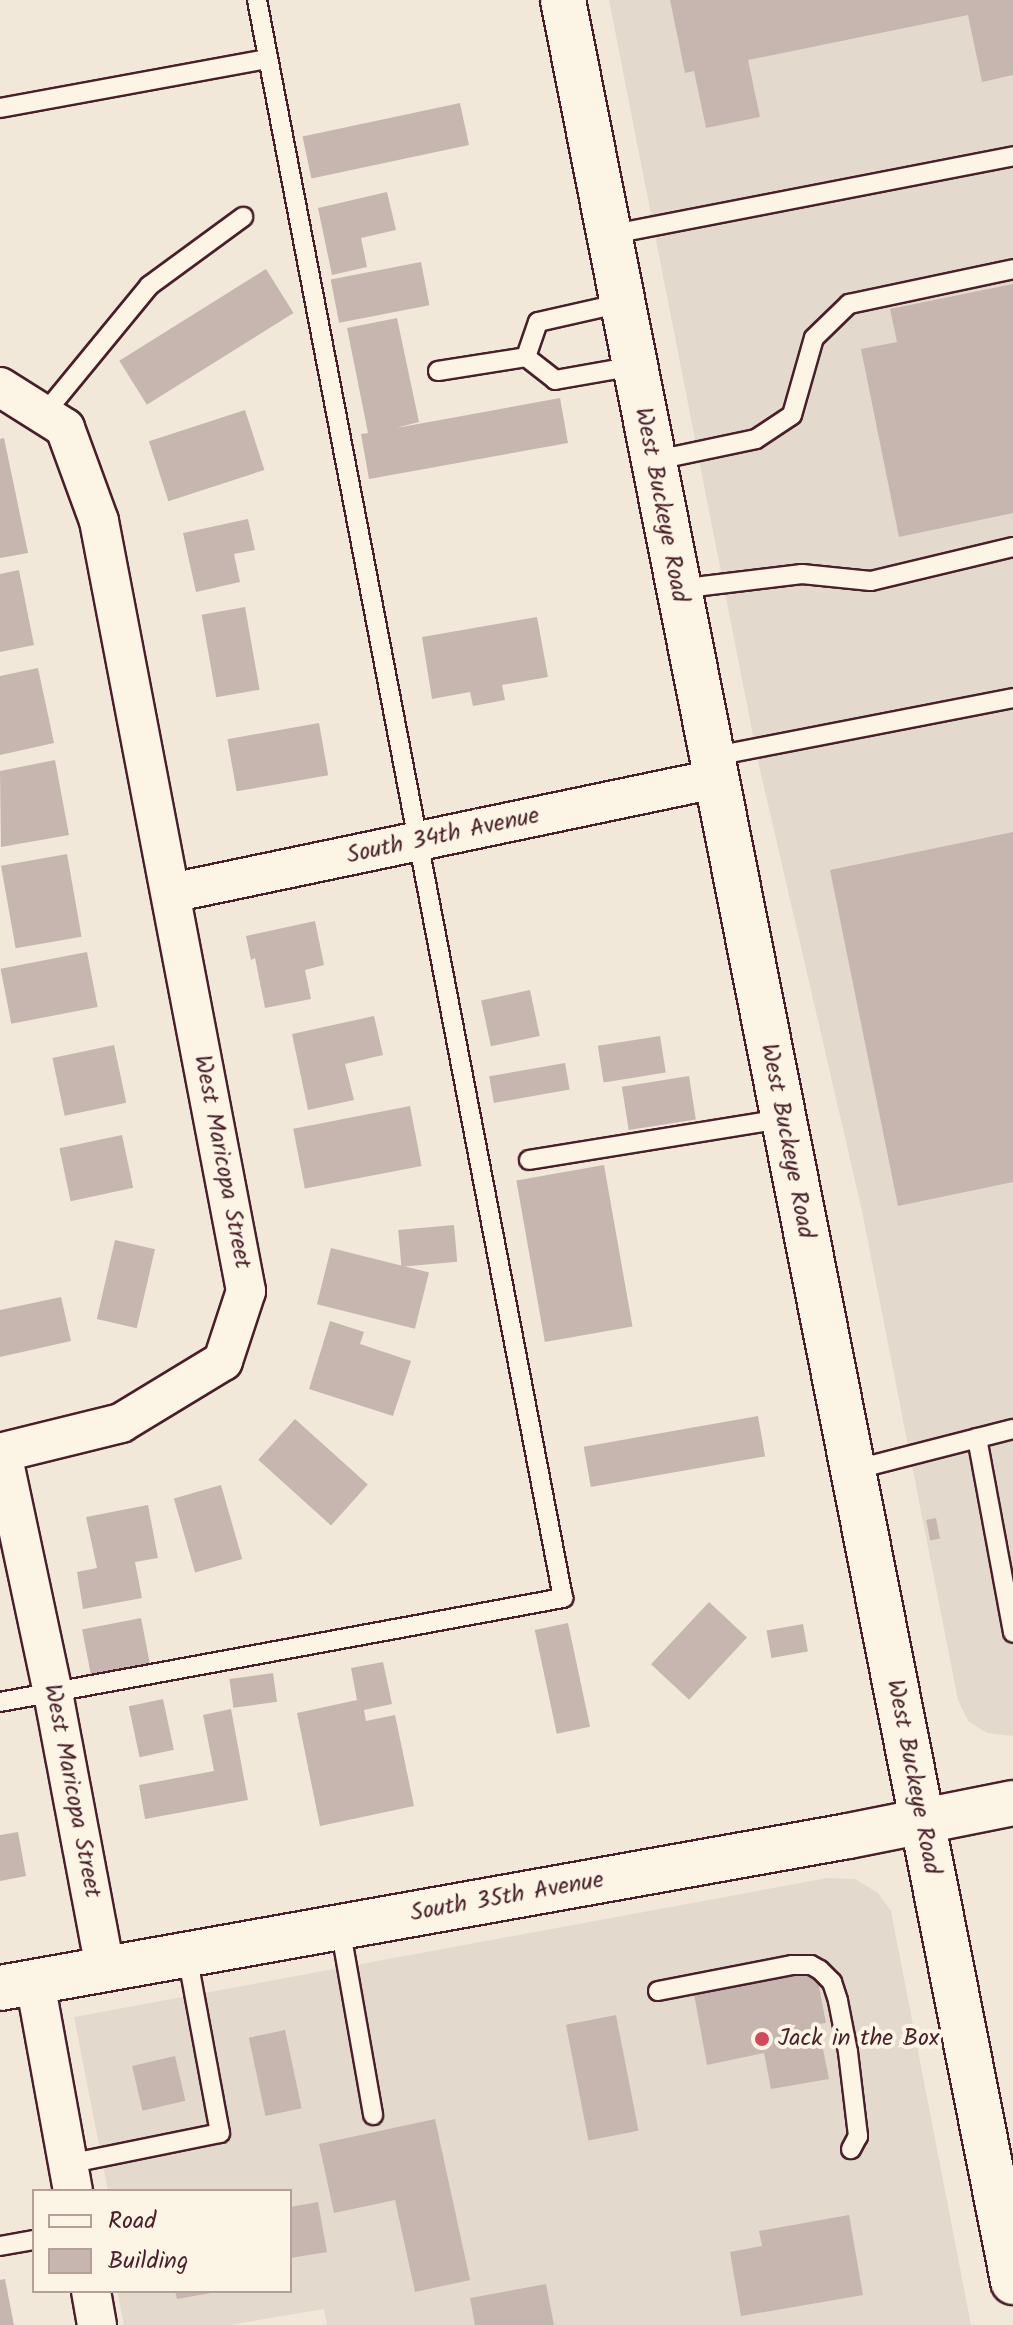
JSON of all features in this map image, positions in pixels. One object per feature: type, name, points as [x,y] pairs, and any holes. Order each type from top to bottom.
[{"type":"main road","name":"West Buckeye Road","points":[[563,0],[1013,2282]]},
{"type":"main road","name":"South 35th Avenue","points":[[17,1985],[921,1823],[1013,1803]]},
{"type":"street","name":"West Maricopa Street","points":[[0,387],[65,428],[99,521],[246,1291],[223,1361],[121,1423],[1,1453],[53,1693],[105,1969]]},
{"type":"street","name":"South 34th Avenue","points":[[171,893],[418,841],[712,768]]},
{"type":"street","points":[[17,1985],[70,2177]]},
{"type":"street","points":[[91,2293],[97,2325]]},
{"type":"lane","points":[[0,1702],[563,1598],[257,0]]},
{"type":"lane","points":[[0,108],[266,59]]},
{"type":"lane","points":[[608,235],[1013,156]]},
{"type":"lane","points":[[44,414],[149,286],[243,217]]},
{"type":"lane","points":[[652,461],[756,439],[792,415],[814,338],[849,304],[1013,269]]},
{"type":"lane","points":[[526,357],[538,322],[622,303]]},
{"type":"lane","points":[[438,371],[526,357],[555,380],[634,366]]},
{"type":"lane","points":[[678,589],[802,574],[871,581],[1013,547]]},
{"type":"lane","points":[[712,768],[1013,698]]},
{"type":"lane","points":[[529,1160],[783,1119]]},
{"type":"lane","points":[[853,1470],[1013,1429]]},
{"type":"lane","points":[[977,1438],[1013,1633]]},
{"type":"lane","points":[[340,1927],[373,2115]]},
{"type":"lane","points":[[70,2177],[220,2133],[187,1954]]},
{"type":"lane","points":[[658,1991],[792,1965],[811,1965],[820,1970],[832,1982],[848,2052],[858,2136],[851,2149]]},
{"type":"lane","points":[[0,2246],[32,2240]]},
{"type":"shaded area","points":[[609,0],[1013,0],[1013,1736],[987,1733],[968,1721],[958,1700],[862,1211],[758,761]]},
{"type":"shaded area","points":[[827,1878],[855,1879],[878,1893],[891,1911],[971,2325],[327,2325],[324,2309],[229,2325],[124,2325],[117,2293],[292,2293],[292,2189],[108,2189],[74,2017]]},
{"type":"building","points":[[670,0],[1013,0],[1013,75],[982,82],[968,15],[748,60],[760,117],[706,128],[694,71],[685,73]]},
{"type":"building","points":[[460,103],[469,145],[311,179],[303,136]]},
{"type":"building","points":[[387,192],[396,230],[361,238],[367,267],[332,275],[318,208]]},
{"type":"building","points":[[421,262],[429,305],[339,323],[331,280]]},
{"type":"building","points":[[266,269],[294,313],[147,405],[119,361]]},
{"type":"building","points":[[1013,284],[1013,513],[899,537],[861,349],[897,342],[890,309]]},
{"type":"building","points":[[397,318],[419,422],[396,428],[560,398],[568,443],[369,479],[361,434],[368,433],[347,328]]},
{"type":"building","points":[[245,410],[264,470],[168,501],[149,441]]},
{"type":"building","points":[[4,438],[28,553],[0,558],[0,439]]},
{"type":"building","points":[[248,519],[255,550],[234,554],[240,582],[196,592],[183,533]]},
{"type":"building","points":[[19,570],[34,645],[0,652],[0,574]]},
{"type":"building","points":[[245,607],[260,690],[216,697],[202,615]]},
{"type":"building","points":[[537,617],[548,677],[502,685],[505,700],[473,706],[470,692],[432,699],[422,637]]},
{"type":"building","points":[[38,668],[54,743],[0,755],[0,676]]},
{"type":"building","points":[[319,723],[328,775],[237,791],[227,739]]},
{"type":"building","points":[[55,760],[69,835],[1,847],[0,771]]},
{"type":"building","points":[[1013,832],[1013,1182],[898,1206],[830,870]]},
{"type":"building","points":[[67,854],[82,937],[16,948],[1,866]]},
{"type":"building","points":[[315,921],[324,965],[305,970],[311,999],[265,1008],[255,958],[251,960],[246,936]]},
{"type":"building","points":[[87,952],[98,1007],[11,1024],[1,969]]},
{"type":"building","points":[[530,990],[540,1036],[491,1046],[481,1000]]},
{"type":"building","points":[[374,1016],[383,1055],[345,1064],[354,1100],[308,1110],[292,1034]]},
{"type":"building","points":[[660,1036],[666,1073],[604,1082],[598,1046]]},
{"type":"building","points":[[114,1045],[126,1103],[65,1116],[52,1058]]},
{"type":"building","points":[[565,1063],[570,1090],[494,1103],[489,1076]]},
{"type":"building","points":[[689,1076],[696,1119],[629,1130],[622,1087]]},
{"type":"building","points":[[410,1106],[422,1166],[305,1189],[293,1129]]},
{"type":"building","points":[[122,1135],[133,1188],[71,1201],[59,1148]]},
{"type":"building","points":[[604,1165],[632,1327],[545,1342],[516,1180]]},
{"type":"building","points":[[454,1225],[457,1262],[401,1267],[398,1230]]},
{"type":"building","points":[[115,1240],[155,1249],[137,1328],[97,1319]]},
{"type":"building","points":[[331,1248],[429,1272],[415,1329],[317,1304]]},
{"type":"building","points":[[61,1297],[71,1341],[0,1357],[0,1310]]},
{"type":"building","points":[[330,1321],[364,1332],[360,1344],[411,1361],[393,1416],[309,1389]]},
{"type":"building","points":[[758,1416],[765,1456],[591,1487],[584,1447]]},
{"type":"building","points":[[295,1419],[368,1485],[331,1525],[258,1460]]},
{"type":"building","points":[[221,1485],[242,1559],[195,1573],[174,1499]]},
{"type":"building","points":[[148,1505],[158,1558],[135,1562],[142,1598],[83,1609],[77,1572],[97,1568],[86,1517]]},
{"type":"building","points":[[936,1518],[940,1539],[930,1541],[926,1520]]},
{"type":"building","points":[[709,1602],[747,1637],[689,1700],[651,1664]]},
{"type":"building","points":[[141,1618],[150,1663],[91,1675],[82,1629]]},
{"type":"building","points":[[568,1623],[590,1727],[557,1734],[535,1630]]},
{"type":"building","points":[[803,1624],[808,1652],[771,1658],[767,1630]]},
{"type":"building","points":[[383,1662],[392,1704],[364,1710],[366,1721],[395,1715],[414,1806],[320,1826],[297,1713],[357,1700],[351,1668]]},
{"type":"building","points":[[273,1673],[277,1702],[233,1708],[229,1679]]},
{"type":"building","points":[[163,1699],[174,1750],[140,1757],[129,1706]]},
{"type":"building","points":[[231,1709],[248,1800],[145,1819],[139,1785],[214,1771],[203,1715]]},
{"type":"building","points":[[18,1832],[26,1876],[0,1881],[0,1835]]},
{"type":"building","name":"Jack in the Box","points":[[816,1971],[826,2023],[818,2024],[829,2079],[771,2089],[764,2053],[707,2065],[694,1994]]},
{"type":"building","points":[[616,2015],[639,2131],[588,2141],[566,2025]]},
{"type":"building","points":[[285,2030],[302,2108],[265,2116],[249,2038]]},
{"type":"building","points":[[175,2056],[185,2101],[142,2111],[132,2066]]},
{"type":"building","points":[[435,2119],[470,2280],[415,2292],[395,2200],[334,2213],[319,2144]]},
{"type":"building","points":[[318,2202],[327,2252],[292,2258],[292,2207]]},
{"type":"building","points":[[849,2215],[863,2295],[741,2316],[730,2252],[762,2246],[759,2231]]},
{"type":"building","points":[[5,2279],[14,2325],[0,2325],[0,2280]]},
{"type":"building","points":[[546,2284],[554,2325],[475,2325],[470,2298]]},
{"type":"building","points":[[176,2293],[211,2293],[177,2299]]},
{"type":"place","name":"Jack in the Box","points":[[762,2039]]}]
